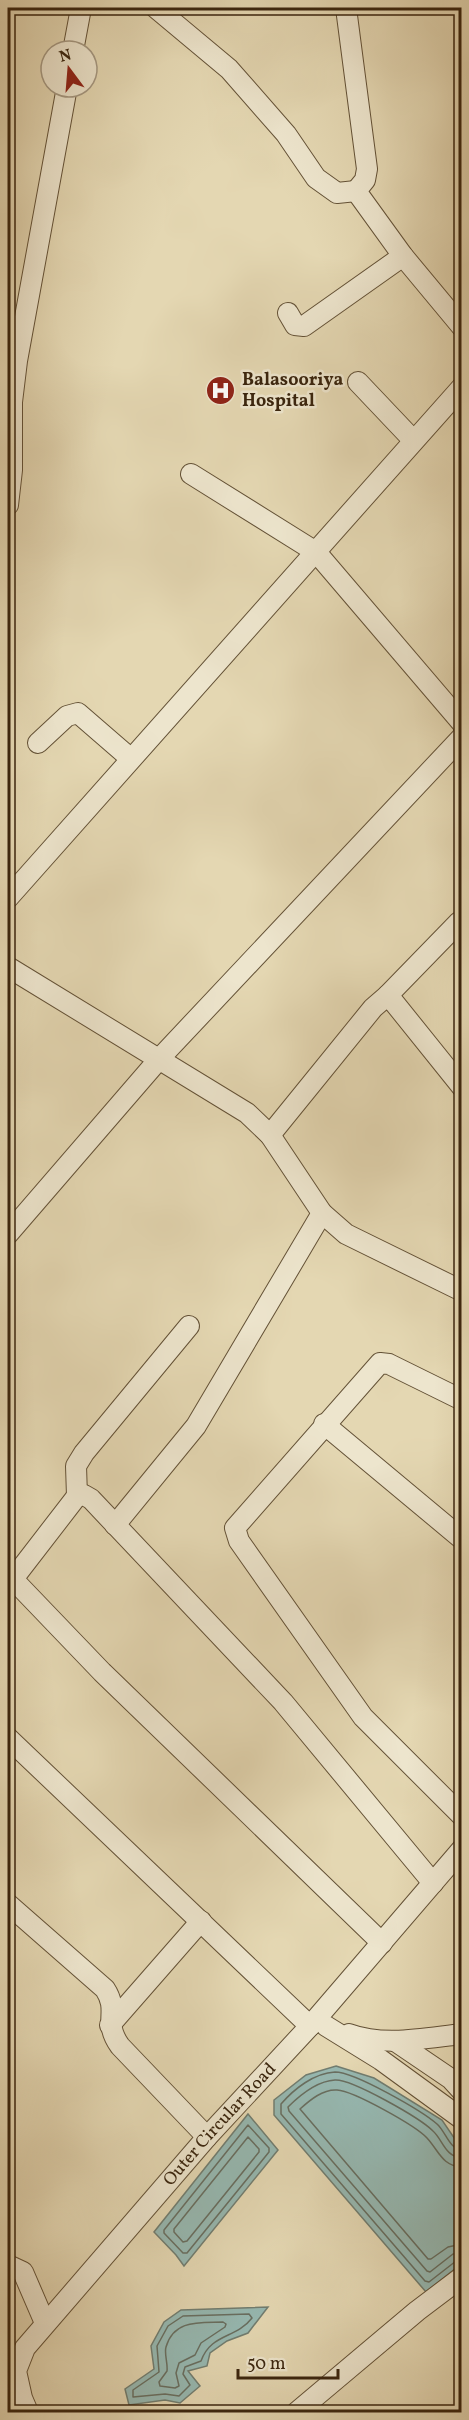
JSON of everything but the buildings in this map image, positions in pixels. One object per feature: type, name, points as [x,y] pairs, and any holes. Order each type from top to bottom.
[{"type":"street","points":[[75,39],[81,8]]},
{"type":"street","points":[[156,8],[229,69],[286,134],[316,178],[337,193],[356,191],[365,180],[367,169],[346,8]]},
{"type":"street","points":[[8,505],[12,470],[12,402],[17,361],[65,99]]},
{"type":"street","points":[[356,191],[403,255],[462,327]]},
{"type":"street","points":[[288,313],[295,326],[304,326],[403,255]]},
{"type":"street","points":[[358,382],[413,440]]},
{"type":"street","points":[[8,898],[462,387]]},
{"type":"street","points":[[191,474],[316,552],[462,723]]},
{"type":"street","points":[[39,743],[67,716],[78,714],[130,758]]},
{"type":"street","points":[[8,1234],[160,1058],[462,737]]},
{"type":"street","points":[[270,1135],[373,1008],[388,996],[459,922]]},
{"type":"street","points":[[8,967],[247,1113],[270,1135],[322,1213],[346,1234],[462,1292]]},
{"type":"street","points":[[388,996],[462,1087]]},
{"type":"street","points":[[114,1525],[196,1426],[322,1213]]},
{"type":"street","points":[[189,1326],[84,1453],[76,1466],[77,1496],[10,1576],[102,1672],[382,1943]]},
{"type":"street","points":[[462,1400],[389,1364],[380,1363],[235,1528],[236,1536],[363,1717],[462,1816]]},
{"type":"street","points":[[324,1424],[462,1539]]},
{"type":"street","points":[[77,1496],[84,1495],[91,1499],[283,1702],[433,1883]]},
{"type":"street","points":[[8,1738],[201,1922],[318,2023],[381,2060],[462,2119]]},
{"type":"street","name":"Outer Circular Road","points":[[28,2412],[22,2398],[16,2371],[25,2348],[207,2136],[318,2023],[462,1849]]},
{"type":"street","points":[[8,1904],[105,1989],[112,2000],[110,2025],[112,2035],[207,2136]]},
{"type":"street","points":[[110,2025],[201,1922]]},
{"type":"street","points":[[318,2023],[361,2039],[395,2041],[462,2034]]},
{"type":"street","points":[[395,2041],[451,2079],[462,2091]]},
{"type":"street","points":[[8,2265],[22,2272],[45,2324]]},
{"type":"street","points":[[309,2408],[462,2277]]},
{"type":"water","points":[[336,2066],[374,2078],[442,2120],[461,2148],[461,2264],[426,2292],[274,2115],[274,2100],[306,2075]]},
{"type":"water","points":[[248,2114],[278,2150],[184,2266],[154,2232]]},
{"type":"water","points":[[268,2307],[248,2333],[227,2341],[210,2353],[207,2366],[188,2371],[200,2386],[180,2403],[165,2400],[129,2405],[125,2389],[154,2369],[151,2346],[164,2322],[181,2310]]},
{"type":"place","name":"Balasooriya Hospital","points":[[221,390]]}]
